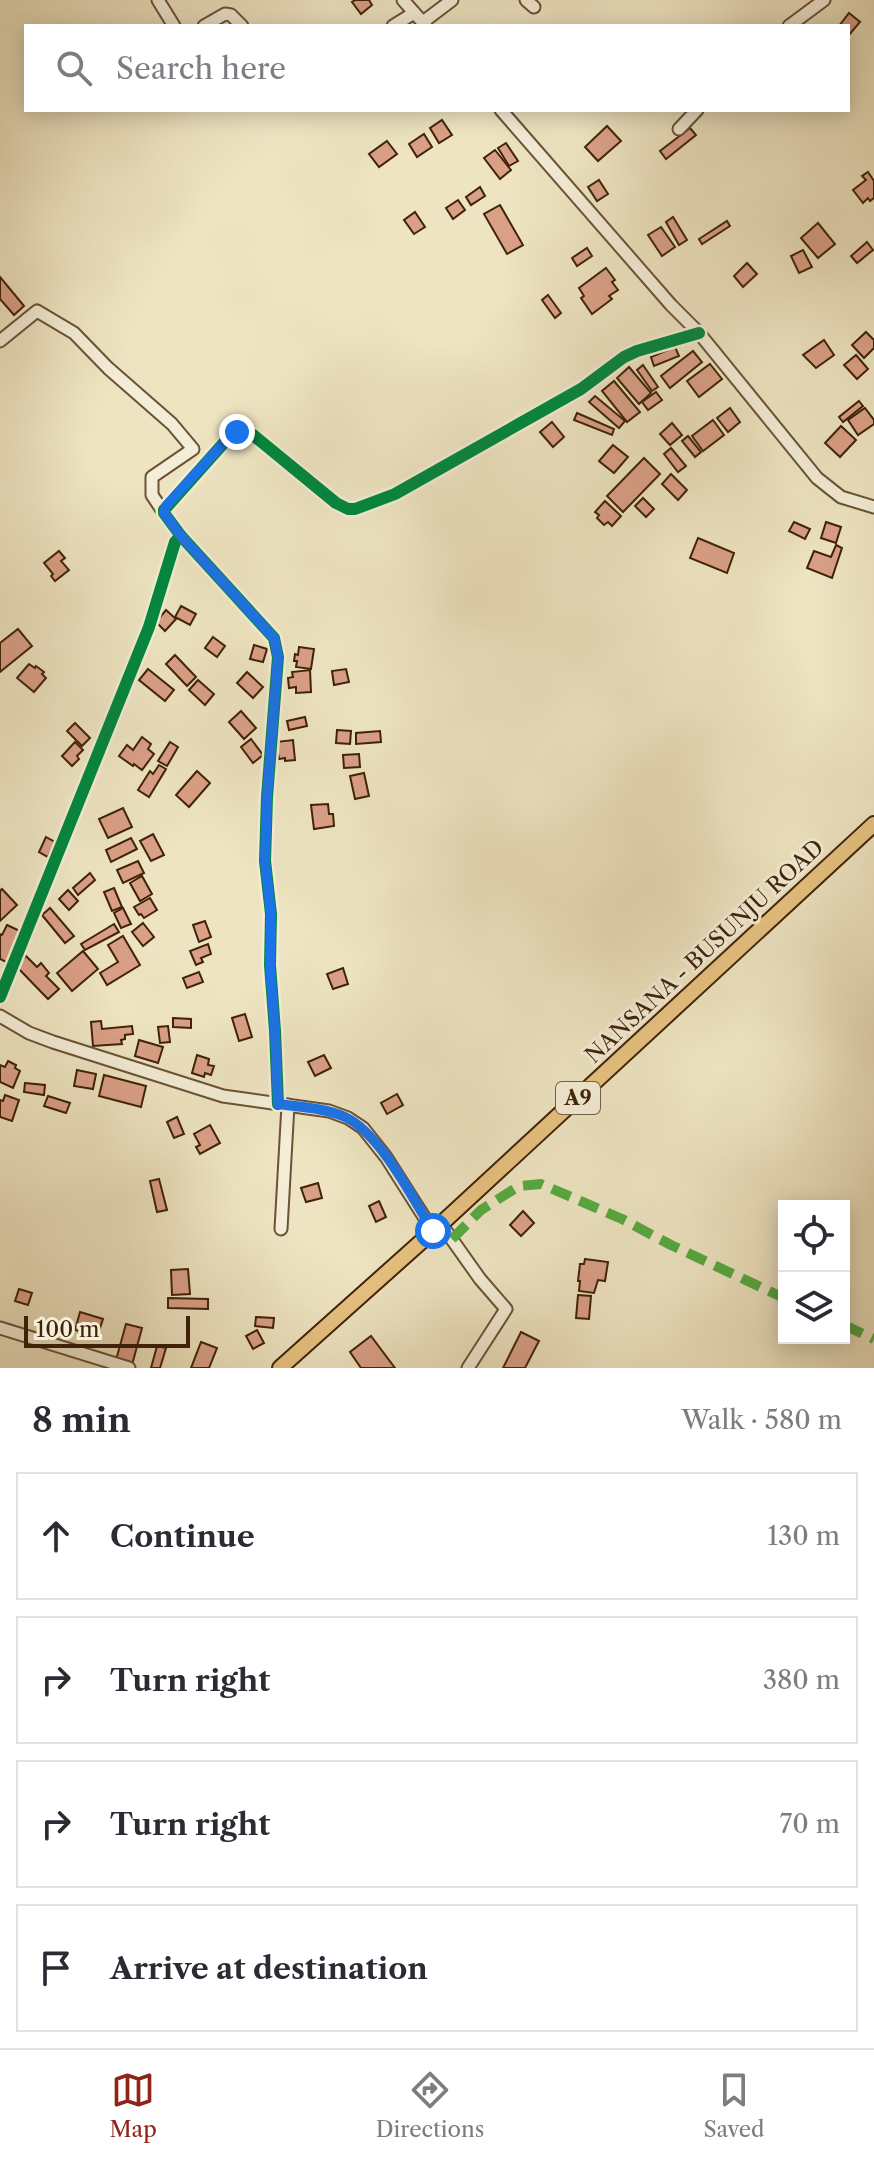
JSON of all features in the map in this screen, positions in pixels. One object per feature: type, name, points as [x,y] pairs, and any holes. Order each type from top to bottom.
[{"type":"main road","name":"NANSANA - BUSUNJU ROAD","points":[[280,1368],[437,1228],[874,824]]},
{"type":"street","points":[[158,0],[173,24]]},
{"type":"street","points":[[403,0],[425,24],[452,0]]},
{"type":"street","points":[[792,24],[824,0]]},
{"type":"street","points":[[396,24],[414,13]]},
{"type":"street","points":[[208,24],[225,14],[231,15],[240,24]]},
{"type":"street","points":[[503,112],[699,333],[817,478],[841,497],[874,507]]},
{"type":"street","points":[[679,129],[695,112]]},
{"type":"street","points":[[0,341],[37,311],[74,333],[108,368],[172,424],[193,449],[152,477],[152,495],[181,536],[274,638],[278,657],[265,861],[271,914],[270,965],[283,1105],[281,1229]]},
{"type":"street","points":[[164,513],[166,506],[237,432],[253,435],[336,503],[355,509],[395,494],[581,389],[624,357],[699,333]]},
{"type":"street","points":[[0,997],[149,627],[168,561],[175,542],[181,536]]},
{"type":"street","points":[[0,1016],[29,1033],[53,1042],[223,1096],[329,1111],[363,1128],[437,1228],[506,1309],[468,1368]]},
{"type":"street","points":[[0,1328],[129,1368]]},
{"type":"building","points":[[369,0],[372,5],[361,14],[352,2]]},
{"type":"building","points":[[849,13],[860,22],[850,34],[850,24],[841,24]]},
{"type":"building","points":[[442,120],[452,135],[439,143],[430,128]]},
{"type":"building","points":[[607,126],[621,141],[598,161],[585,147]]},
{"type":"building","points":[[690,128],[696,135],[666,159],[660,151]]},
{"type":"building","points":[[424,134],[432,147],[417,157],[409,144]]},
{"type":"building","points":[[387,141],[397,154],[379,167],[369,154]]},
{"type":"building","points":[[506,143],[518,161],[509,166],[498,148]]},
{"type":"building","points":[[495,150],[511,170],[500,179],[484,158]]},
{"type":"building","points":[[868,172],[874,181],[874,198],[870,201],[868,198],[863,203],[853,190],[866,180],[862,176]]},
{"type":"building","points":[[599,180],[608,194],[597,201],[588,187]]},
{"type":"building","points":[[480,187],[485,196],[471,205],[466,197]]},
{"type":"building","points":[[458,200],[465,210],[453,219],[446,208]]},
{"type":"building","points":[[500,205],[523,245],[507,254],[484,214]]},
{"type":"building","points":[[415,212],[425,227],[414,234],[404,220]]},
{"type":"building","points":[[673,217],[687,240],[679,245],[666,222]]},
{"type":"building","points":[[727,221],[730,226],[702,244],[699,239]]},
{"type":"building","points":[[818,223],[835,244],[818,258],[801,238]]},
{"type":"building","points":[[661,227],[675,247],[662,256],[648,235]]},
{"type":"building","points":[[867,242],[873,250],[857,263],[851,256]]},
{"type":"building","points":[[587,248],[592,256],[577,266],[572,258]]},
{"type":"building","points":[[803,250],[812,267],[799,273],[791,256]]},
{"type":"building","points":[[747,263],[757,274],[743,287],[734,276]]},
{"type":"building","points":[[606,268],[618,290],[609,296],[612,299],[592,314],[581,298],[584,296],[579,288]]},
{"type":"building","points":[[0,277],[24,306],[14,315],[0,299]]},
{"type":"building","points":[[548,295],[561,313],[555,318],[542,300]]},
{"type":"building","points":[[866,332],[874,340],[874,348],[864,358],[852,345]]},
{"type":"building","points":[[824,340],[834,355],[816,368],[803,355]]},
{"type":"building","points":[[675,347],[679,356],[654,366],[651,357]]},
{"type":"building","points":[[693,351],[702,362],[670,388],[661,376]]},
{"type":"building","points":[[856,355],[868,369],[857,379],[844,365]]},
{"type":"building","points":[[710,364],[722,379],[699,397],[687,381]]},
{"type":"building","points":[[643,365],[658,387],[652,391],[637,370]]},
{"type":"building","points":[[629,367],[651,393],[639,404],[617,378]]},
{"type":"building","points":[[614,381],[640,412],[627,422],[602,391]]},
{"type":"building","points":[[656,392],[662,400],[648,410],[642,402]]},
{"type":"building","points":[[595,396],[625,421],[619,428],[589,402]]},
{"type":"building","points":[[859,401],[863,406],[843,422],[839,417]]},
{"type":"building","points":[[730,408],[740,422],[728,432],[717,418]]},
{"type":"building","points":[[865,408],[874,424],[858,435],[848,420]]},
{"type":"building","points":[[577,413],[614,429],[612,435],[574,420]]},
{"type":"building","points":[[713,420],[724,435],[703,451],[692,436]]},
{"type":"building","points":[[552,422],[564,437],[553,447],[540,432]]},
{"type":"building","points":[[672,423],[682,435],[670,445],[660,434]]},
{"type":"building","points":[[841,426],[856,440],[840,457],[825,443]]},
{"type":"building","points":[[688,436],[701,452],[695,457],[682,441]]},
{"type":"building","points":[[613,445],[628,457],[614,473],[599,461]]},
{"type":"building","points":[[671,448],[686,466],[678,472],[664,454]]},
{"type":"building","points":[[644,458],[660,474],[623,512],[607,496]]},
{"type":"building","points":[[671,474],[687,490],[678,500],[662,484]]},
{"type":"building","points":[[643,498],[654,509],[646,517],[635,506]]},
{"type":"building","points":[[605,501],[621,516],[612,526],[608,522],[604,525],[595,512]]},
{"type":"building","points":[[794,522],[810,529],[805,539],[789,531]]},
{"type":"building","points":[[826,522],[841,527],[836,543],[821,538]]},
{"type":"building","points":[[698,538],[734,553],[727,573],[690,558]]},
{"type":"building","points":[[836,545],[842,548],[832,578],[807,568],[814,551],[831,557]]},
{"type":"building","points":[[59,551],[65,558],[61,561],[69,570],[55,581],[44,563]]},
{"type":"building","points":[[181,606],[196,614],[190,625],[175,617]]},
{"type":"building","points":[[166,610],[176,619],[165,631],[156,622]]},
{"type":"building","points":[[18,629],[32,646],[0,672],[0,643]]},
{"type":"building","points":[[213,637],[225,646],[217,657],[205,648]]},
{"type":"building","points":[[254,645],[267,649],[263,662],[250,659]]},
{"type":"building","points":[[299,647],[314,649],[311,669],[296,667],[295,654],[298,655]]},
{"type":"building","points":[[175,655],[196,677],[187,686],[166,664]]},
{"type":"building","points":[[29,664],[44,672],[42,674],[46,678],[34,692],[17,678]]},
{"type":"building","points":[[148,669],[174,690],[165,701],[139,680]]},
{"type":"building","points":[[346,669],[349,682],[334,685],[332,671]]},
{"type":"building","points":[[310,670],[311,692],[296,693],[296,687],[289,688],[288,678],[293,677],[292,672]]},
{"type":"building","points":[[247,672],[263,687],[253,698],[237,683]]},
{"type":"building","points":[[198,680],[214,694],[205,705],[189,690]]},
{"type":"building","points":[[241,711],[256,728],[244,739],[229,722]]},
{"type":"building","points":[[305,717],[307,726],[289,730],[287,721]]},
{"type":"building","points":[[75,723],[90,738],[82,746],[67,731]]},
{"type":"building","points":[[337,730],[351,731],[350,744],[336,743]]},
{"type":"building","points":[[380,731],[381,742],[356,744],[356,733]]},
{"type":"building","points":[[142,737],[151,744],[148,749],[154,754],[142,770],[119,756],[127,745],[133,750]]},
{"type":"building","points":[[251,739],[263,755],[253,763],[241,747]]},
{"type":"building","points":[[293,740],[295,760],[279,759],[276,742]]},
{"type":"building","points":[[75,742],[83,750],[72,766],[62,756]]},
{"type":"building","points":[[170,742],[178,747],[167,766],[158,761]]},
{"type":"building","points":[[359,754],[360,767],[344,768],[343,755]]},
{"type":"building","points":[[159,765],[166,769],[149,797],[138,790],[150,771],[153,774]]},
{"type":"building","points":[[197,771],[210,783],[189,807],[176,795]]},
{"type":"building","points":[[364,773],[369,796],[355,799],[350,776]]},
{"type":"building","points":[[328,804],[334,826],[314,829],[311,805]]},
{"type":"building","points":[[123,808],[132,827],[108,838],[99,819]]},
{"type":"building","points":[[153,834],[164,855],[151,861],[140,841]]},
{"type":"building","points":[[46,837],[55,842],[48,857],[39,852]]},
{"type":"building","points":[[131,838],[137,849],[111,862],[106,850]]},
{"type":"building","points":[[138,861],[144,873],[123,883],[117,870]]},
{"type":"building","points":[[90,873],[95,880],[78,895],[73,888]]},
{"type":"building","points":[[142,876],[152,894],[140,901],[130,883]]},
{"type":"building","points":[[114,888],[122,907],[112,911],[104,892]]},
{"type":"building","points":[[2,889],[17,905],[0,921],[0,891]]},
{"type":"building","points":[[68,890],[78,901],[69,910],[59,899]]},
{"type":"building","points":[[150,898],[157,910],[144,918],[134,907]]},
{"type":"building","points":[[50,908],[74,936],[65,943],[42,915]]},
{"type":"building","points":[[123,908],[131,924],[121,928],[114,913]]},
{"type":"building","points":[[205,921],[211,937],[199,942],[193,925]]},
{"type":"building","points":[[143,923],[154,937],[143,946],[132,932]]},
{"type":"building","points":[[114,924],[119,932],[85,950],[81,944]]},
{"type":"building","points":[[7,925],[22,932],[8,963],[0,959],[0,934]]},
{"type":"building","points":[[123,936],[140,965],[107,985],[100,973],[118,962],[108,945]]},
{"type":"building","points":[[208,944],[211,954],[201,958],[203,962],[196,965],[190,951]]},
{"type":"building","points":[[83,951],[98,969],[72,991],[57,973]]},
{"type":"building","points":[[26,956],[37,967],[41,963],[49,973],[46,976],[59,989],[48,999],[16,966]]},
{"type":"building","points":[[343,968],[348,984],[333,989],[327,974]]},
{"type":"building","points":[[199,972],[203,982],[187,988],[183,978]]},
{"type":"building","points":[[245,1014],[252,1037],[239,1041],[232,1018]]},
{"type":"building","points":[[173,1018],[191,1019],[191,1028],[173,1027]]},
{"type":"building","points":[[101,1021],[102,1029],[132,1026],[133,1034],[125,1035],[122,1044],[93,1046],[91,1022]]},
{"type":"building","points":[[168,1026],[170,1042],[160,1043],[158,1027]]},
{"type":"building","points":[[139,1040],[163,1047],[158,1063],[135,1056]]},
{"type":"building","points":[[197,1055],[209,1059],[208,1065],[214,1066],[211,1075],[205,1073],[204,1077],[192,1073]]},
{"type":"building","points":[[324,1055],[331,1068],[315,1076],[308,1062]]},
{"type":"building","points":[[8,1061],[20,1071],[13,1088],[0,1082],[0,1065],[5,1067]]},
{"type":"building","points":[[77,1070],[96,1074],[93,1089],[74,1086]]},
{"type":"building","points":[[104,1075],[146,1086],[141,1107],[99,1096]]},
{"type":"building","points":[[25,1083],[45,1085],[44,1095],[24,1092]]},
{"type":"building","points":[[397,1094],[403,1105],[387,1114],[381,1103]]},
{"type":"building","points":[[5,1095],[19,1100],[12,1121],[0,1117],[0,1100],[3,1101]]},
{"type":"building","points":[[48,1096],[70,1103],[66,1113],[44,1106]]},
{"type":"building","points":[[177,1117],[184,1134],[174,1138],[167,1122]]},
{"type":"building","points":[[210,1125],[220,1143],[200,1154],[196,1147],[200,1145],[194,1134]]},
{"type":"building","points":[[159,1179],[167,1210],[157,1212],[150,1181]]},
{"type":"building","points":[[318,1183],[322,1198],[306,1202],[301,1188]]},
{"type":"building","points":[[379,1201],[386,1217],[376,1222],[369,1206]]},
{"type":"building","points":[[523,1211],[534,1223],[521,1236],[510,1225]]},
{"type":"building","points":[[585,1259],[608,1262],[605,1281],[598,1280],[594,1293],[579,1291],[580,1264],[584,1264]]},
{"type":"building","points":[[188,1269],[190,1294],[172,1295],[171,1270]]},
{"type":"building","points":[[19,1289],[32,1293],[28,1305],[15,1301]]},
{"type":"building","points":[[578,1295],[591,1296],[589,1319],[576,1318]]},
{"type":"building","points":[[168,1298],[208,1299],[208,1309],[168,1308]]},
{"type":"building","points":[[80,1312],[103,1319],[97,1337],[82,1336],[83,1332],[75,1330]]},
{"type":"building","points":[[256,1317],[274,1318],[273,1328],[255,1326]]},
{"type":"building","points":[[126,1324],[142,1328],[132,1365],[116,1360]]},
{"type":"building","points":[[257,1330],[264,1343],[253,1349],[246,1336]]},
{"type":"building","points":[[521,1332],[539,1341],[525,1368],[503,1368]]},
{"type":"building","points":[[371,1336],[395,1368],[361,1368],[350,1352]]},
{"type":"building","points":[[201,1342],[217,1348],[209,1368],[191,1368]]},
{"type":"building","points":[[157,1346],[166,1348],[160,1368],[151,1368]]},
{"type":"marked path","points":[[452,1239],[481,1210],[519,1186],[541,1184],[622,1219],[778,1295]]},
{"type":"marked path","points":[[850,1328],[874,1339]]},
{"type":"cycle path","points":[[0,997],[149,627],[175,542],[181,536],[164,510],[230,436],[237,432],[253,435],[336,503],[355,509],[395,494],[581,389],[624,357],[699,333]]},
{"type":"cycle path","points":[[181,536],[274,638],[278,657],[265,861],[271,914],[270,965],[278,1104]]},
{"type":"route","points":[[237,432],[166,506],[164,513],[181,536],[274,638],[278,657],[265,861],[271,914],[270,965],[278,1104],[329,1111],[363,1128],[386,1157],[433,1231]]}]
